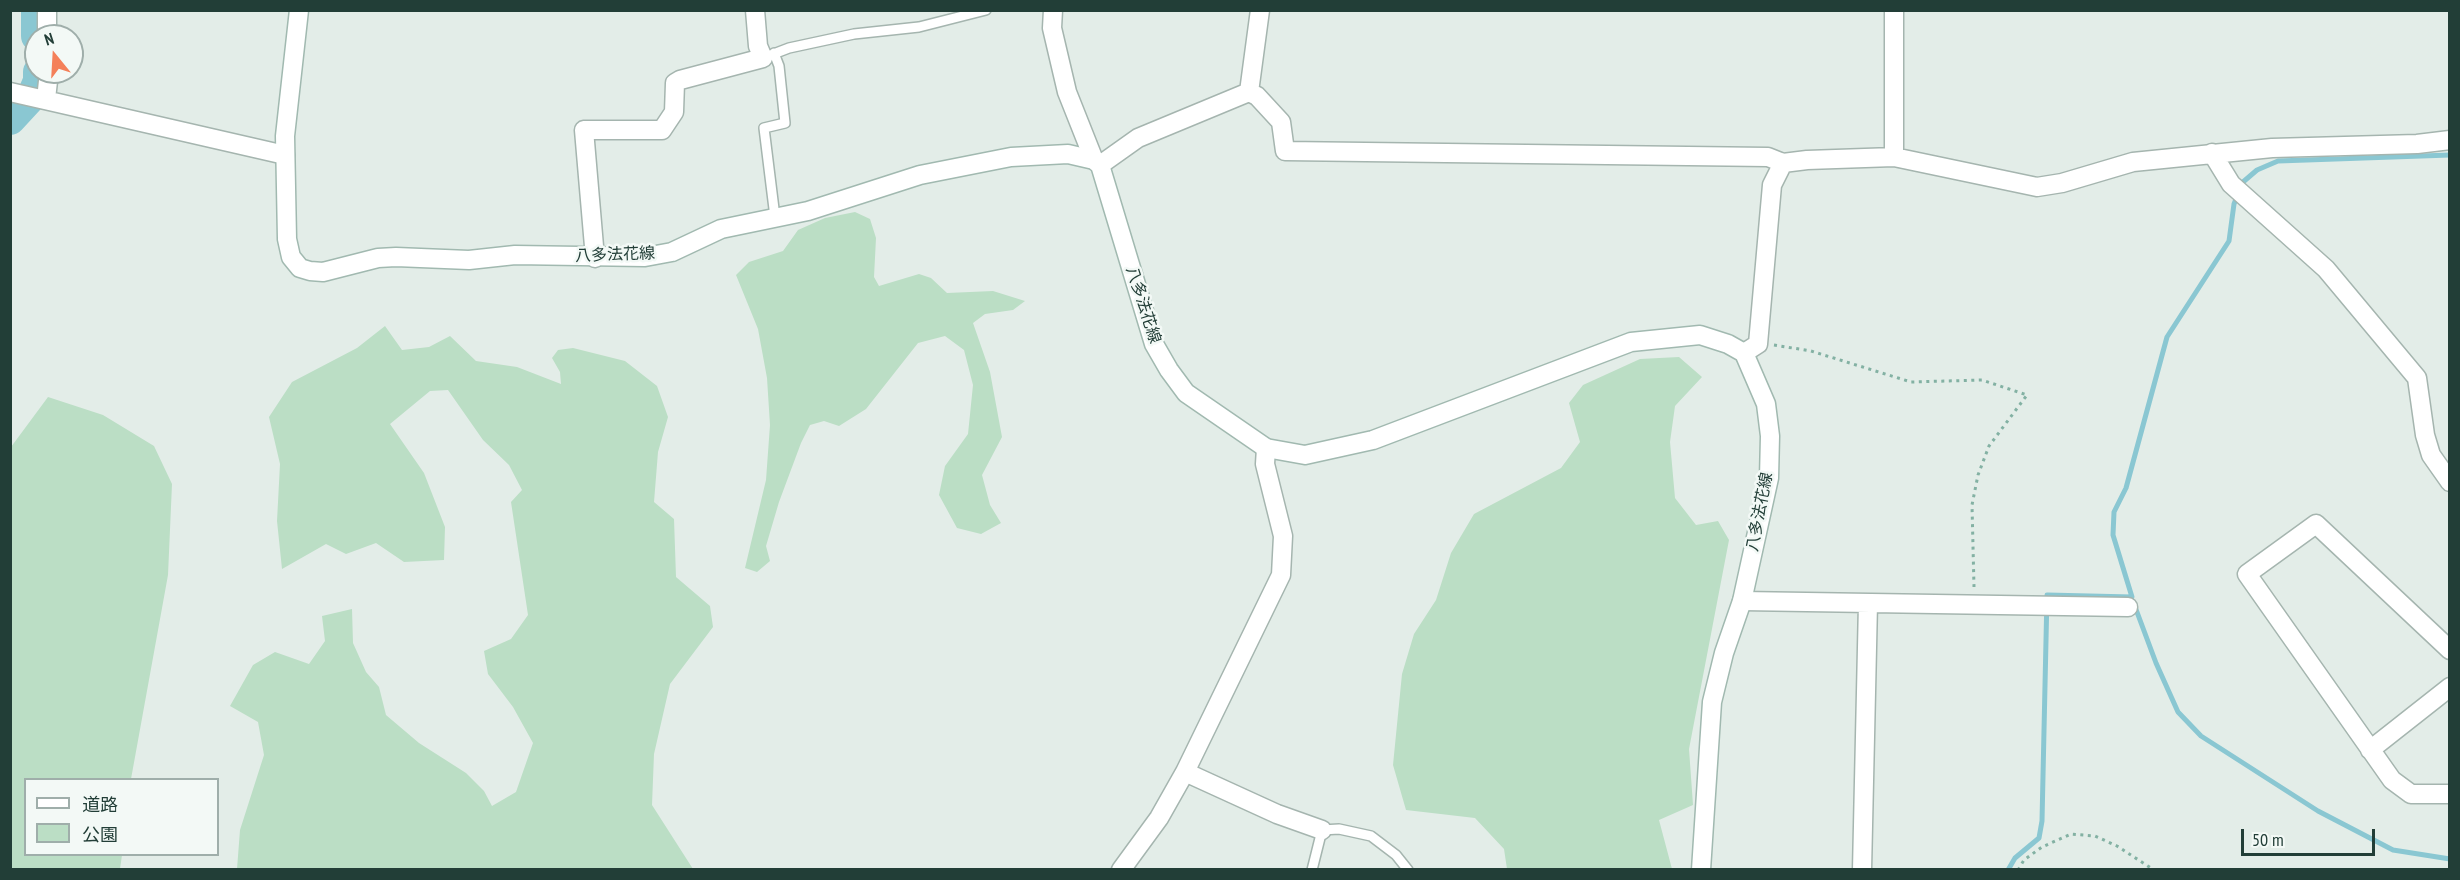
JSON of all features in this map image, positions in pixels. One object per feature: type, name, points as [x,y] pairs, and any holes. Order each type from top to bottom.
[{"type":"street","name":"八多法花線","points":[[299,10],[285,136],[285,155],[287,239],[291,257],[300,268],[323,272],[378,258],[396,257],[468,260],[515,255],[645,257],[672,252],[721,229],[808,211],[920,176],[1011,157],[1068,154],[1097,163],[1154,344],[1186,393],[1266,448],[1305,455],[1373,440],[1632,342],[1700,335],[1751,349],[1766,404],[1769,468],[1742,601],[1724,653],[1712,702],[1706,824],[1701,870]]},
{"type":"street","points":[[594,258],[584,130],[662,129],[675,112],[675,83],[768,56],[758,46],[755,10]]},
{"type":"street","points":[[1053,10],[1052,28],[1067,92],[1097,163],[1138,138],[1249,92],[1257,96],[1281,122],[1285,152],[1768,157],[1783,163],[1807,159],[1894,157],[2037,187],[2062,183],[2133,162],[2212,153],[2272,148],[2417,144],[2450,140]]},
{"type":"street","points":[[1249,92],[1260,10]]},
{"type":"street","points":[[1894,10],[1894,157]]},
{"type":"street","points":[[42,98],[46,84]]},
{"type":"street","points":[[15,93],[285,155]]},
{"type":"street","points":[[2212,153],[2231,183],[2326,268],[2417,378],[2425,435],[2431,455],[2450,482]]},
{"type":"street","points":[[1751,349],[1772,185],[1783,163]]},
{"type":"street","points":[[1121,870],[1159,818],[1185,772],[1281,574],[1283,536],[1264,464],[1266,448]]},
{"type":"street","points":[[2450,650],[2316,524],[2247,574],[2370,750],[2402,790],[2412,794],[2450,794]]},
{"type":"street","points":[[1742,601],[2128,607]]},
{"type":"street","points":[[1862,870],[1868,603]]},
{"type":"street","points":[[2370,750],[2450,687]]},
{"type":"street","points":[[1185,772],[1277,814],[1322,830]]},
{"type":"lane","points":[[768,56],[854,34],[919,27],[986,10]]},
{"type":"lane","points":[[768,56],[779,66],[785,123],[764,128],[775,217]]},
{"type":"lane","points":[[1312,870],[1322,830],[1352,830],[1371,836],[1396,855],[1408,870]]},
{"type":"path","points":[[1751,349],[1785,345],[1911,382],[1982,380],[2026,395],[1989,446],[1977,475],[1972,505],[1975,605]]},
{"type":"path","points":[[2018,870],[2024,860],[2042,847],[2071,834],[2095,836],[2117,846],[2154,870]]},
{"type":"green space","points":[[855,212],[870,219],[876,238],[874,277],[879,286],[919,274],[931,278],[947,293],[993,291],[1025,301],[1013,310],[985,314],[973,323],[990,372],[1002,437],[982,475],[990,505],[1001,523],[981,534],[957,528],[939,495],[945,466],[968,434],[973,385],[964,350],[945,336],[918,343],[866,409],[839,426],[824,421],[810,425],[779,502],[766,546],[770,561],[757,572],[745,568],[766,480],[770,425],[767,378],[758,329],[736,275],[749,262],[783,251],[798,230],[825,218]]},
{"type":"green space","points":[[385,326],[402,350],[429,347],[450,336],[476,361],[517,367],[561,384],[560,372],[552,358],[558,350],[573,348],[625,361],[657,386],[668,417],[658,452],[654,502],[674,519],[676,577],[710,606],[713,627],[670,684],[654,754],[652,805],[693,869],[237,869],[240,830],[264,755],[258,722],[230,706],[253,665],[275,652],[309,664],[325,641],[322,616],[352,609],[353,643],[366,672],[379,687],[386,715],[419,743],[466,773],[484,791],[492,806],[516,792],[533,743],[513,707],[488,674],[484,651],[511,639],[528,615],[511,502],[522,490],[509,465],[483,440],[448,390],[430,391],[390,424],[424,473],[445,527],[444,560],[404,562],[376,543],[346,554],[326,544],[282,569],[277,521],[280,464],[269,417],[292,382],[357,348]]},
{"type":"green space","points":[[1679,357],[1702,377],[1675,406],[1670,442],[1675,498],[1696,525],[1718,521],[1729,540],[1689,749],[1693,805],[1659,820],[1672,869],[1507,869],[1504,849],[1475,818],[1406,810],[1393,765],[1402,674],[1414,634],[1436,600],[1451,553],[1474,514],[1561,468],[1580,442],[1569,403],[1583,385],[1640,359]]},
{"type":"green space","points":[[48,397],[103,415],[154,446],[172,484],[168,575],[131,778],[24,778],[24,856],[122,856],[120,869],[11,869],[11,447]]},
{"type":"waterway","points":[[37,10],[37,24]]},
{"type":"waterway","points":[[10,119],[34,93],[38,84]]},
{"type":"waterway","points":[[2008,870],[2015,858],[2039,838],[2042,821],[2047,595],[2132,597],[2113,535],[2114,512],[2126,488],[2167,337],[2229,241],[2234,204],[2243,182],[2257,170],[2278,161],[2450,155]]},
{"type":"waterway","points":[[2134,604],[2156,663],[2178,712],[2201,736],[2318,811],[2393,850],[2450,859]]}]
